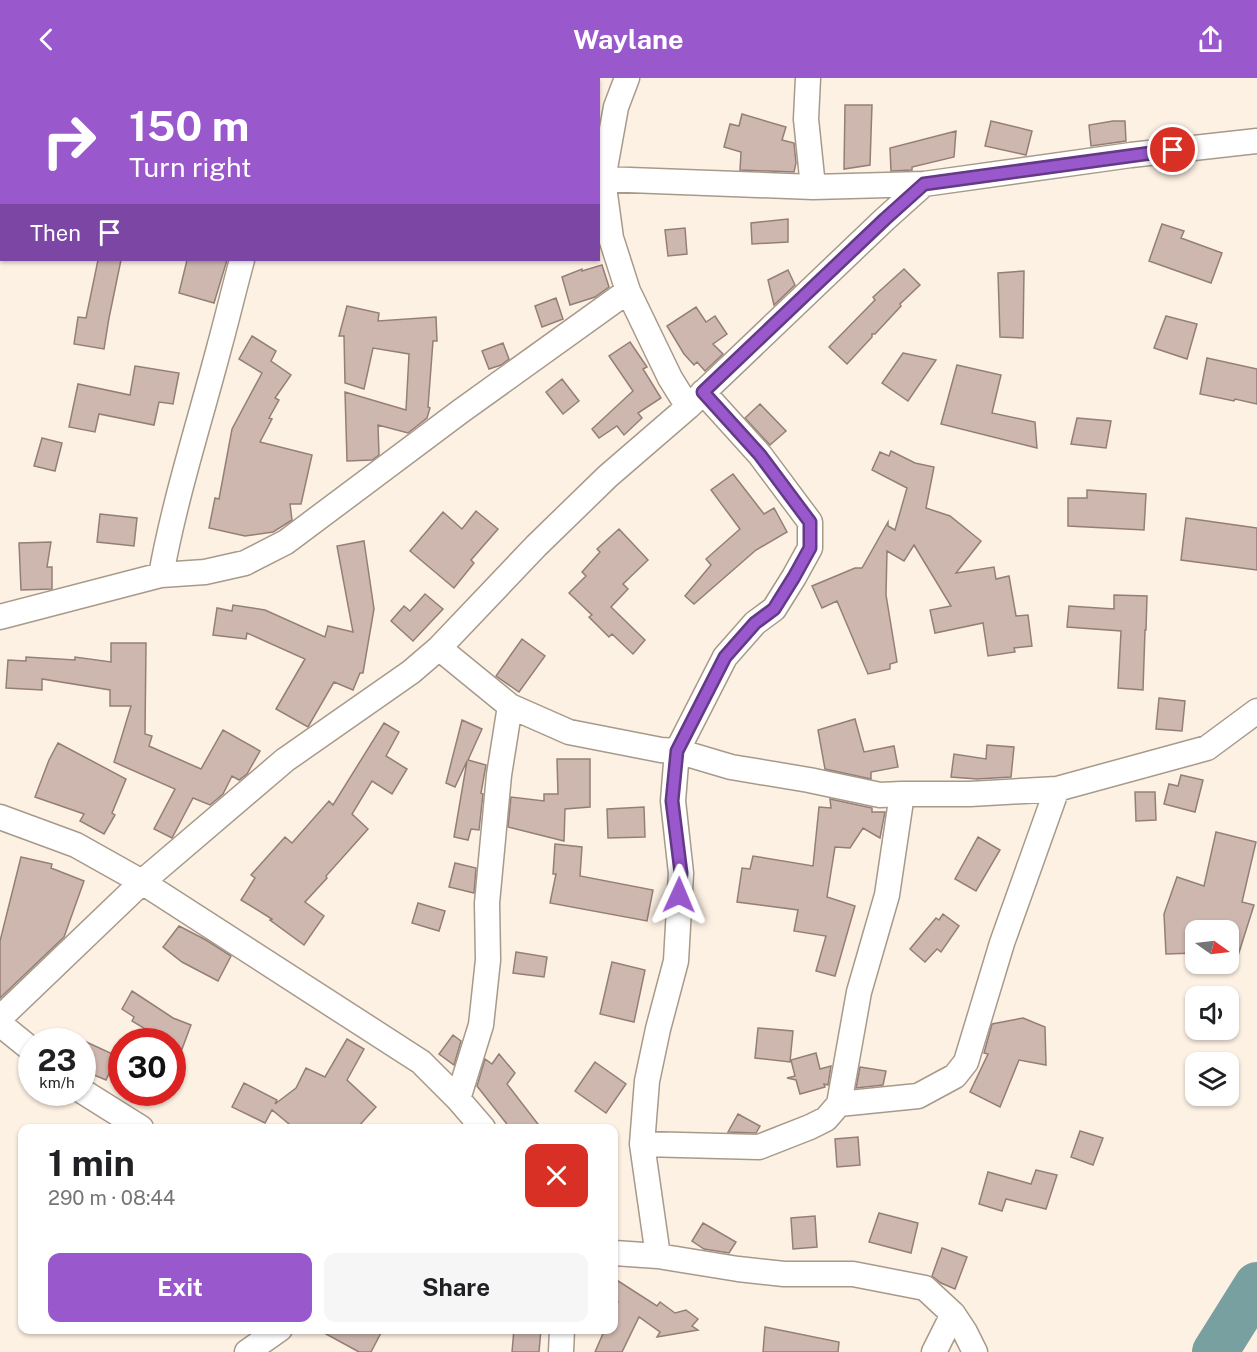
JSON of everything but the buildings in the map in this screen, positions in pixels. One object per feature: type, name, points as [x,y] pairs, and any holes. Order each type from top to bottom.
[{"type":"street","points":[[627,78],[616,107],[601,178],[611,238],[628,291],[670,378],[760,455],[810,522],[810,548],[794,577],[774,609],[755,623],[725,657],[677,751],[672,801],[681,873],[676,961],[647,1081],[642,1144],[658,1256]]},
{"type":"street","points":[[808,78],[806,119],[813,187]]},
{"type":"street","points":[[601,178],[813,187],[924,184],[1131,155],[1257,141]]},
{"type":"street","points":[[0,1018],[142,882],[285,760],[411,672],[439,648],[536,546],[608,476],[695,399],[924,184]]},
{"type":"street","points":[[160,575],[180,488],[242,261]]},
{"type":"street","points":[[0,617],[160,575],[205,572],[245,563],[286,542],[461,411],[628,291]]},
{"type":"street","points":[[439,648],[510,706],[569,732],[677,751],[731,767],[880,795],[970,794],[1057,789],[1207,748],[1257,711]]},
{"type":"street","points":[[458,1099],[481,1025],[488,960],[486,903],[499,775],[510,706]]},
{"type":"street","points":[[839,1104],[918,1096],[955,1076],[966,1062],[1002,943],[1057,789]]},
{"type":"street","points":[[642,1144],[759,1147],[826,1119],[839,1104],[859,992],[887,895],[902,794]]},
{"type":"street","points":[[0,817],[76,845],[142,882],[421,1062],[480,1124]]},
{"type":"street","points":[[0,1024],[18,1039]]},
{"type":"street","points":[[96,1100],[135,1124]]},
{"type":"street","points":[[618,1252],[772,1273],[853,1274],[925,1288],[953,1314],[975,1352]]},
{"type":"street","points":[[934,1352],[953,1314]]},
{"type":"street","points":[[247,1352],[273,1334]]},
{"type":"street","points":[[561,1352],[562,1334]]},
{"type":"waterway","points":[[1215,1352],[1257,1285]]},
{"type":"route","points":[[679,895],[681,873],[672,801],[677,751],[725,657],[755,623],[774,609],[810,548],[810,522],[760,455],[703,392],[924,184],[1173,150]]}]
